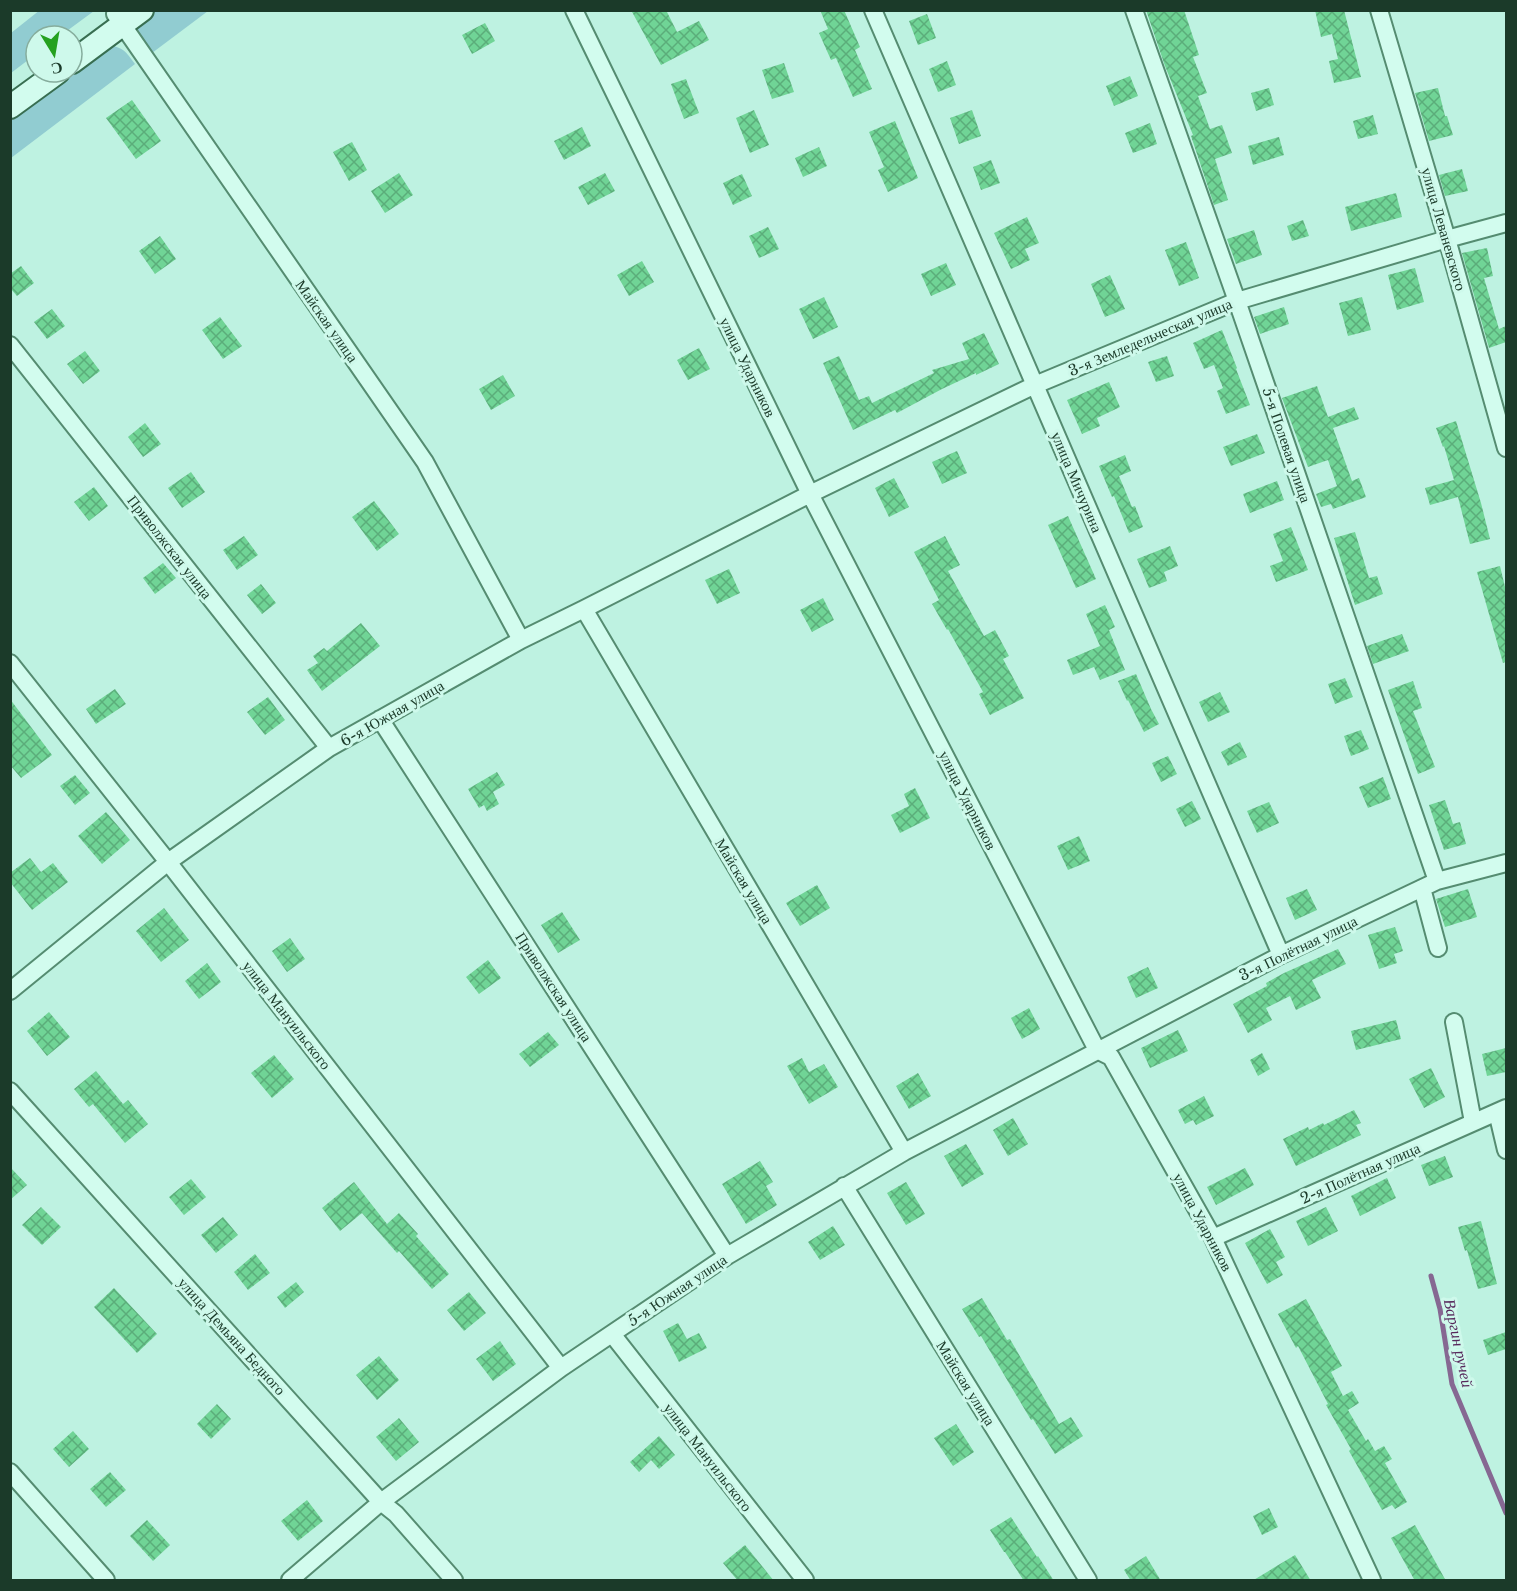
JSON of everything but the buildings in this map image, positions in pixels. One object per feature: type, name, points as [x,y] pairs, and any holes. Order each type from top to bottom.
[{"type":"street","points":[[84,38],[119,16],[142,10]]},
{"type":"street","name":"улица Ударников","points":[[574,10],[810,494],[1097,1050],[1111,1057],[1213,1238],[1372,1581]]},
{"type":"street","name":"улица Мичурина","points":[[873,10],[1281,954]]},
{"type":"street","name":"5-я Полевая улица","points":[[1134,10],[1237,301],[1430,885],[1438,948]]},
{"type":"street","name":"улица Леваневского","points":[[1379,10],[1506,448]]},
{"type":"street","points":[[84,50],[119,16]]},
{"type":"street","name":"Майская улица","points":[[119,16],[425,462],[521,640]]},
{"type":"street","points":[[10,91],[24,81]]},
{"type":"street","points":[[10,107],[42,84]]},
{"type":"street","name":"3-я Земледельческая улица","points":[[810,494],[1035,385],[1237,301],[1506,223]]},
{"type":"street","name":"Приволжская улица","points":[[10,345],[329,748]]},
{"type":"street","name":"6-я Южная улица","points":[[10,991],[168,862],[329,748],[521,640],[810,494]]},
{"type":"street","name":"Майская улица","points":[[584,609],[904,1152]]},
{"type":"street","name":"улица Мануильского","points":[[10,663],[168,862],[561,1368]]},
{"type":"street","name":"Приволжская улица","points":[[380,719],[727,1256]]},
{"type":"street","name":"3-я Полётная улица","points":[[1097,1050],[1281,954],[1430,885],[1506,863]]},
{"type":"street","points":[[1454,1022],[1473,1122]]},
{"type":"street","name":"5-я Южная улица","points":[[290,1581],[381,1502],[561,1368],[727,1256],[904,1152],[1097,1050]]},
{"type":"street","name":"улица Демьяна Бедного","points":[[10,1091],[381,1502],[396,1514],[454,1581]]},
{"type":"street","points":[[1502,1110],[1506,1150]]},
{"type":"street","name":"2-я Полётная улица","points":[[1213,1238],[1502,1110]]},
{"type":"street","name":"Майская улица","points":[[844,1186],[1088,1581]]},
{"type":"street","name":"улица Мануильского","points":[[612,1334],[805,1581]]},
{"type":"street","points":[[10,1472],[106,1581]]},
{"type":"shaded area","points":[[40,10],[94,11],[76,24],[24,24],[24,63],[11,73],[11,33]]},
{"type":"shaded area","points":[[154,11],[208,11],[148,56],[140,42],[138,31],[142,22]]},
{"type":"shaded area","points":[[107,45],[124,51],[135,64],[11,158],[10,116],[54,84],[84,84],[84,62]]},
{"type":"waterway","name":"Варгин ручей","points":[[1431,1276],[1440,1309],[1452,1384],[1506,1513]]}]
